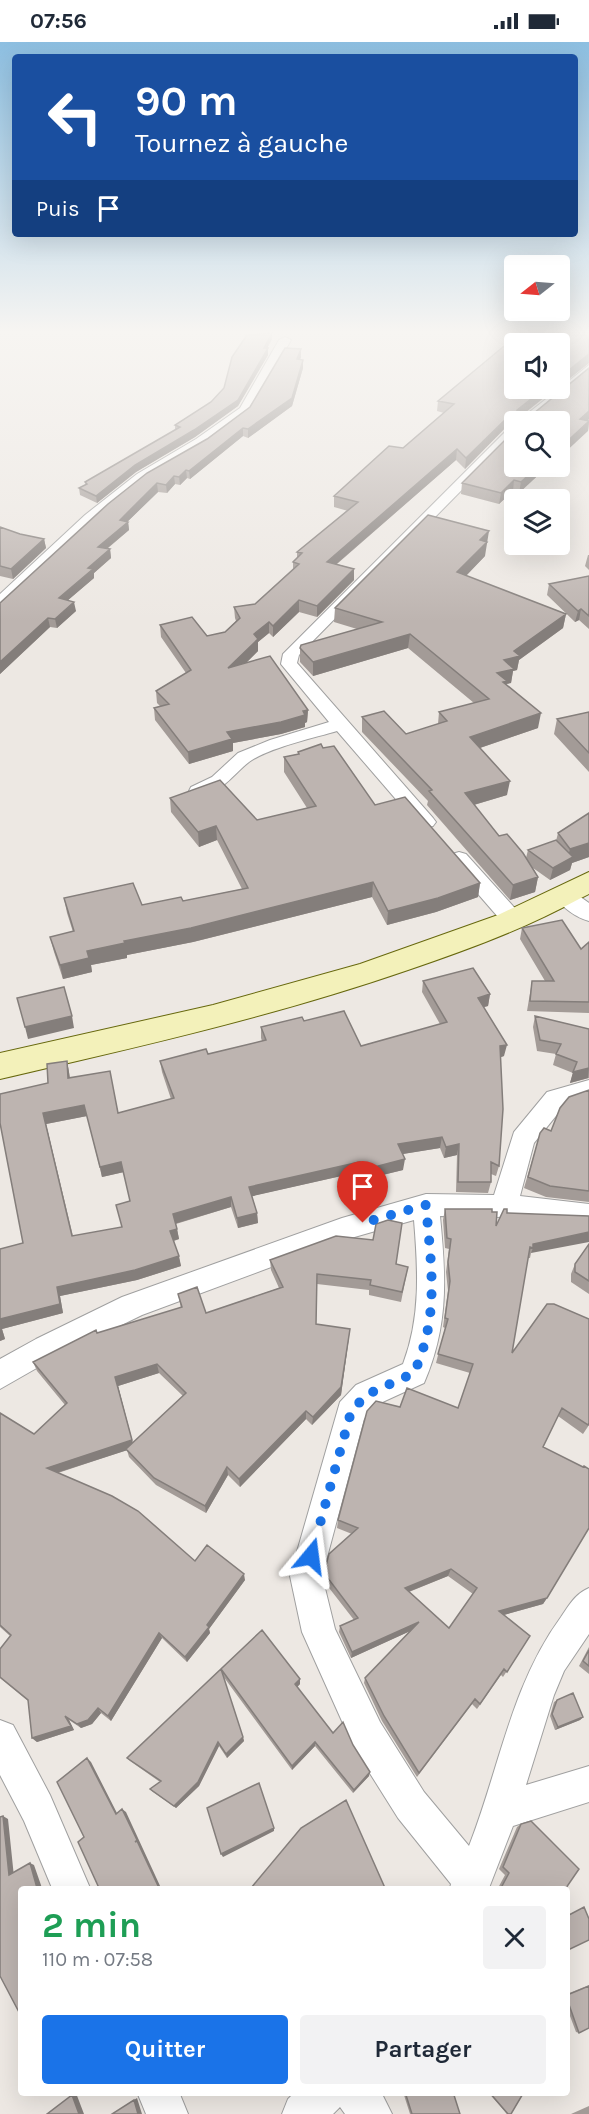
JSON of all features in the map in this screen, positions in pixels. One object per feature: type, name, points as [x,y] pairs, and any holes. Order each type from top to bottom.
[{"type":"street","points":[[0,602],[90,518],[142,477],[219,429]]},
{"type":"street","points":[[434,831],[289,664],[291,654],[504,439]]},
{"type":"street","points":[[198,791],[219,781],[244,757],[276,744],[340,724]]},
{"type":"street","points":[[450,849],[513,920]]},
{"type":"street","points":[[0,1066],[192,1023],[366,975],[513,920],[577,888],[589,914]]},
{"type":"street","points":[[504,1206],[523,1139],[533,1125],[555,1099],[589,1089]]},
{"type":"street","points":[[426,1205],[434,1293],[424,1351],[414,1373],[366,1395],[351,1412],[306,1576],[319,1632],[367,1735],[411,1805],[471,1885]]},
{"type":"street","points":[[0,1375],[46,1348],[132,1306],[342,1229],[426,1205],[504,1206],[589,1215]]},
{"type":"street","points":[[471,1885],[498,1812],[526,1724],[549,1665],[589,1605]]},
{"type":"street","points":[[0,1738],[37,1808],[70,1886]]},
{"type":"street","points":[[498,1812],[589,1784]]},
{"type":"street","points":[[160,2096],[167,2114]]},
{"type":"street","points":[[303,2114],[322,2096]]},
{"type":"street","points":[[358,2096],[371,2114]]},
{"type":"building","points":[[177,429],[196,429],[135,465],[96,496],[79,488],[87,484],[85,482]]},
{"type":"building","points":[[221,429],[242,429],[189,471],[186,470],[179,477],[174,476],[166,485],[157,483],[120,520],[128,522],[98,547],[110,549],[88,568],[93,569],[59,598],[74,602],[55,619],[48,618],[0,662],[0,603],[108,504],[147,473]]},
{"type":"building","points":[[425,429],[496,429],[466,458],[457,449],[327,562],[354,569],[317,606],[299,600],[273,626],[269,622],[254,634],[258,639],[228,668],[270,656],[308,710],[303,711],[305,715],[227,732],[232,739],[188,752],[154,708],[169,704],[156,691],[191,670],[160,625],[192,617],[207,636],[225,632],[240,618],[234,607],[255,604],[299,564],[293,562],[302,553],[297,552],[358,502],[334,496],[389,446],[403,448]]},
{"type":"building","points":[[570,429],[581,429],[570,439]]},
{"type":"building","points":[[504,441],[504,477],[526,477],[521,482],[514,480],[501,493],[462,483]]},
{"type":"building","points":[[428,515],[489,531],[480,540],[487,542],[457,572],[566,614],[514,651],[520,656],[504,660],[514,669],[497,673],[507,681],[503,682],[541,713],[470,737],[510,781],[465,793],[499,836],[507,834],[523,853],[538,877],[513,885],[429,791],[432,790],[362,717],[384,711],[406,734],[447,721],[439,712],[489,699],[410,634],[313,662],[300,648],[301,645],[382,622],[335,608]]},
{"type":"building","points":[[0,527],[44,539],[11,569],[0,566]]},
{"type":"building","points":[[589,576],[589,616],[581,609],[578,611],[549,584]]},
{"type":"building","points":[[589,712],[589,753],[557,719]]},
{"type":"building","points":[[321,744],[323,748],[334,746],[375,805],[405,797],[480,883],[438,898],[388,911],[373,882],[191,928],[124,941],[125,943],[87,951],[89,958],[60,965],[50,937],[74,931],[64,898],[133,883],[142,905],[181,897],[183,901],[248,888],[216,826],[198,832],[170,798],[220,780],[257,820],[316,806],[284,757],[299,754],[298,752]]},
{"type":"building","points":[[589,813],[589,843],[570,849],[558,833]]},
{"type":"building","points":[[556,840],[573,857],[553,868],[528,850]]},
{"type":"building","points":[[562,920],[581,949],[589,942],[589,1002],[530,1001],[532,981],[554,981],[522,928]]},
{"type":"building","points":[[473,968],[490,994],[478,998],[507,1045],[500,1046],[503,1109],[499,1166],[491,1162],[491,1182],[458,1182],[459,1144],[446,1147],[442,1137],[398,1144],[405,1159],[363,1170],[360,1162],[249,1187],[257,1213],[237,1218],[231,1197],[173,1214],[177,1229],[170,1231],[179,1256],[135,1270],[57,1287],[60,1304],[0,1319],[0,1249],[23,1243],[0,1123],[0,1094],[48,1083],[47,1064],[67,1061],[68,1078],[110,1071],[118,1113],[174,1098],[160,1061],[206,1049],[208,1054],[266,1040],[261,1027],[302,1017],[304,1021],[344,1011],[361,1046],[447,1022],[423,981]],"holes":[[[84,1105],[100,1167],[121,1162],[130,1201],[116,1205],[122,1227],[72,1236],[43,1113]]]},
{"type":"building","points":[[64,987],[72,1016],[25,1027],[17,998]]},
{"type":"building","points":[[535,1016],[589,1029],[589,1068],[573,1072],[577,1062],[556,1054],[561,1044],[540,1040]]},
{"type":"building","points":[[589,1090],[589,1191],[550,1186],[528,1177],[540,1133],[544,1128],[551,1131],[560,1108],[569,1097]]},
{"type":"building","points":[[445,1209],[492,1209],[492,1212],[497,1212],[496,1226],[504,1209],[507,1209],[507,1213],[589,1216],[589,1232],[533,1244],[533,1248],[530,1247],[512,1353],[547,1304],[554,1304],[589,1319],[589,1423],[588,1425],[562,1408],[543,1447],[589,1469],[589,1528],[547,1598],[499,1611],[530,1636],[507,1672],[504,1669],[480,1704],[475,1699],[419,1773],[384,1716],[365,1678],[419,1622],[352,1652],[340,1626],[358,1618],[327,1577],[325,1569],[329,1554],[358,1528],[338,1520],[367,1411],[376,1401],[400,1407],[407,1388],[458,1408],[473,1364],[438,1354],[448,1319],[445,1318],[450,1281],[448,1262],[451,1239],[447,1238]],"holes":[[[451,1569],[477,1588],[449,1628],[405,1588]]]},
{"type":"building","points":[[388,1220],[402,1223],[396,1264],[408,1267],[402,1292],[370,1285],[371,1280],[317,1274],[316,1324],[350,1329],[341,1387],[313,1417],[306,1411],[239,1479],[227,1467],[205,1506],[154,1478],[126,1449],[186,1393],[157,1364],[115,1377],[132,1440],[47,1468],[112,1496],[138,1511],[195,1561],[207,1545],[244,1574],[207,1625],[209,1627],[185,1657],[159,1633],[108,1716],[98,1708],[88,1720],[77,1724],[65,1716],[71,1726],[32,1738],[28,1700],[0,1677],[0,1649],[11,1635],[0,1625],[0,1413],[34,1434],[67,1403],[33,1362],[96,1330],[97,1333],[182,1307],[178,1294],[197,1287],[206,1313],[283,1287],[270,1260],[336,1236],[373,1240],[376,1224]]},
{"type":"building","points":[[589,1244],[589,1281],[575,1272],[575,1264]]},
{"type":"building","points":[[262,1630],[300,1679],[295,1684],[333,1733],[343,1722],[353,1745],[370,1772],[354,1790],[315,1742],[292,1766],[221,1669],[243,1737],[226,1754],[218,1742],[198,1782],[174,1806],[150,1789],[161,1781],[127,1758]]},
{"type":"building","points":[[589,1650],[589,1666],[583,1661]]},
{"type":"building","points":[[573,1693],[583,1717],[558,1727],[552,1714],[557,1700]]},
{"type":"building","points":[[87,1758],[116,1814],[122,1809],[137,1840],[135,1842],[137,1841],[158,1886],[98,1886],[78,1842],[84,1837],[57,1782]]},
{"type":"building","points":[[259,1783],[274,1828],[221,1854],[207,1808]]},
{"type":"building","points":[[346,1800],[384,1886],[253,1886],[301,1828]]},
{"type":"building","points":[[3,1816],[9,1875],[30,1863],[36,1886],[18,1886],[18,2010],[0,1976],[0,1817]]},
{"type":"building","points":[[531,1821],[579,1869],[567,1886],[502,1886],[509,1873],[503,1867],[521,1824]]},
{"type":"building","points":[[584,1907],[589,1919],[589,1940],[570,1949],[570,1914]]},
{"type":"building","points":[[589,1986],[589,2028],[579,2033],[570,2008],[570,1994]]},
{"type":"building","points":[[72,2096],[79,2114],[47,2114]]},
{"type":"building","points":[[406,2096],[454,2096],[460,2114],[412,2114]]},
{"type":"building","points":[[492,2096],[522,2096],[511,2114],[508,2114]]},
{"type":"building","points":[[134,2100],[138,2114],[112,2114]]},
{"type":"route","points":[[311,1556],[351,1412],[366,1395],[414,1373],[424,1351],[434,1293],[426,1205],[363,1223]]}]
